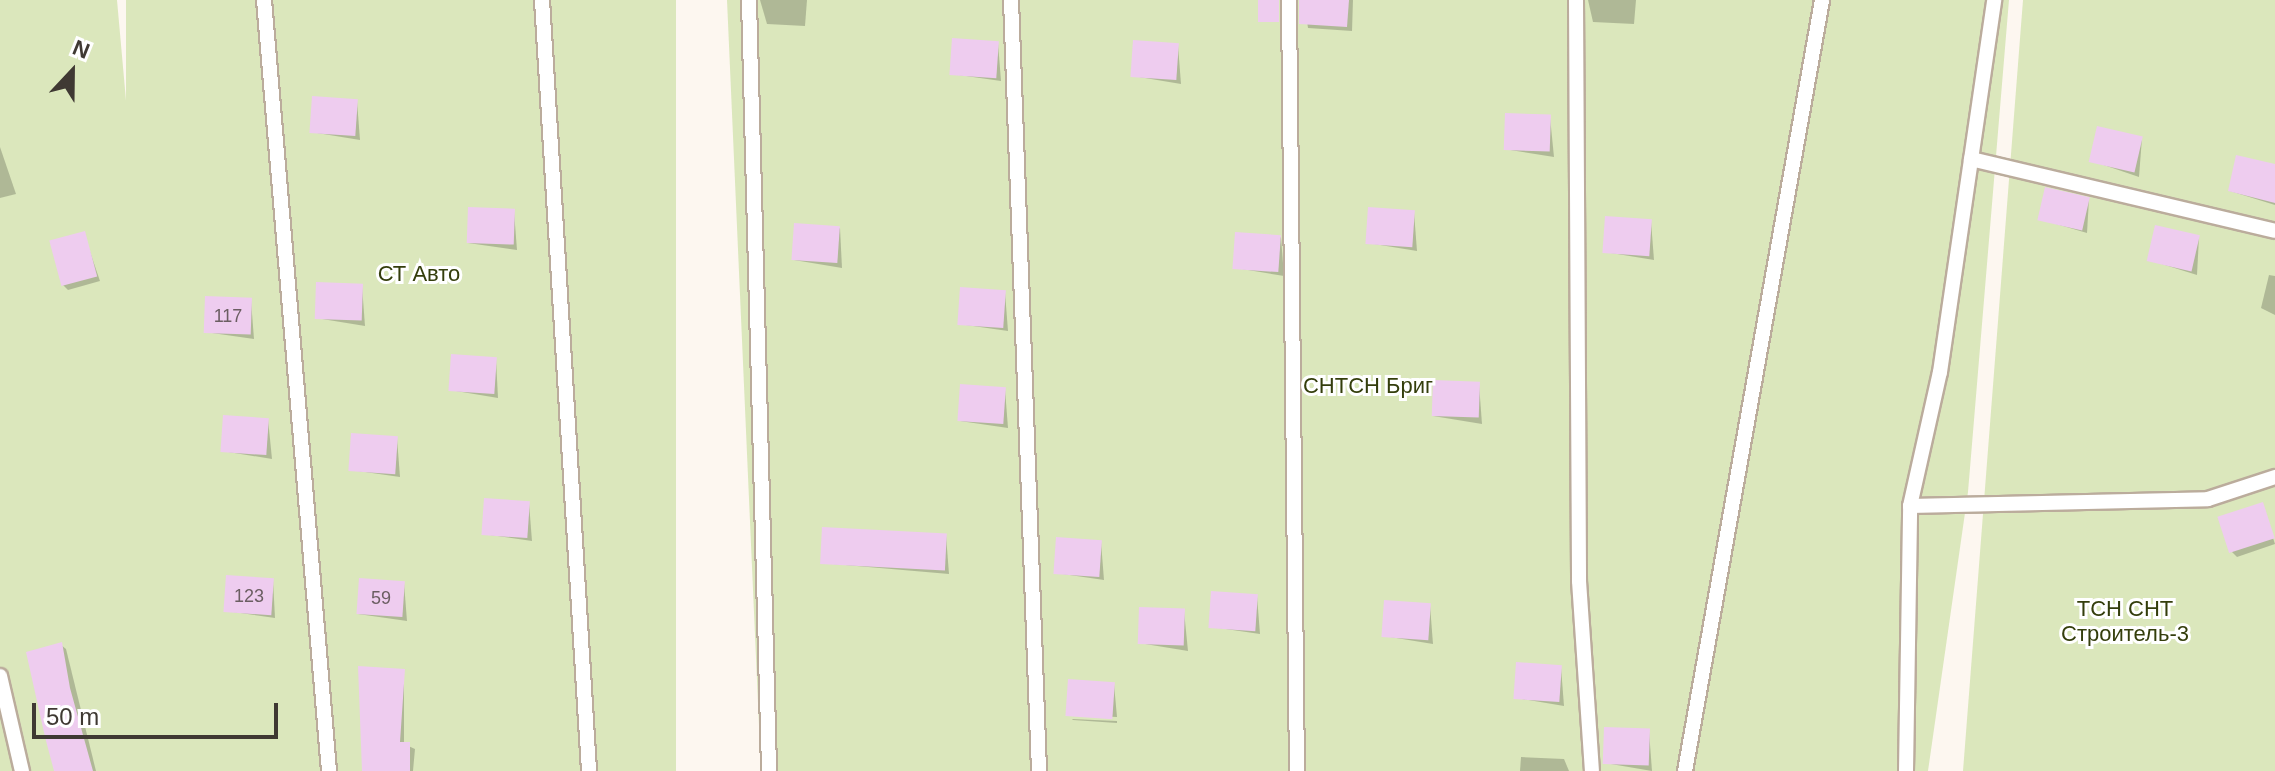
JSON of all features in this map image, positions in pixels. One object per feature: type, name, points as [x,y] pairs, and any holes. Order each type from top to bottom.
[{"type":"lane","points":[[264,0],[329,771]]},
{"type":"lane","points":[[542,0],[589,771]]},
{"type":"lane","points":[[749,0],[769,771]]},
{"type":"lane","points":[[1011,0],[1039,771]]},
{"type":"lane","points":[[1289,0],[1297,771]]},
{"type":"lane","points":[[1576,0],[1579,581],[1592,771]]},
{"type":"lane","points":[[1685,771],[1822,0]]},
{"type":"lane","points":[[1906,771],[1910,506],[1940,372],[1994,0]]},
{"type":"lane","points":[[1971,159],[2275,231]]},
{"type":"lane","points":[[1910,506],[2208,499],[2275,477]]},
{"type":"lane","points":[[0,676],[22,771]]},
{"type":"green space","points":[[0,0],[117,0],[186,771],[0,771]]},
{"type":"green space","name":"СТ Авто","points":[[126,0],[676,0],[676,771],[126,771]]},
{"type":"green space","name":"СНТСН Бриг","points":[[727,0],[2009,0],[1968,492],[1928,771],[761,771]]},
{"type":"green space","name":"ТСН СНТ Строитель-3","points":[[2023,0],[2275,0],[2275,771],[1963,771]]},
{"type":"building","points":[[1258,0],[1279,0],[1279,22],[1258,22]]},
{"type":"building","points":[[1299,0],[1349,0],[1347,27],[1299,24]]},
{"type":"building","points":[[952,38],[999,41],[996,78],[949,75]]},
{"type":"building","points":[[1133,40],[1179,43],[1176,80],[1130,77]]},
{"type":"building","points":[[312,96],[358,99],[355,136],[309,133]]},
{"type":"building","points":[[1505,113],[1551,115],[1550,152],[1504,150]]},
{"type":"building","points":[[2097,126],[2143,137],[2134,173],[2089,162]]},
{"type":"building","points":[[2236,155],[2275,164],[2275,203],[2228,191]]},
{"type":"building","points":[[2045,187],[2090,197],[2082,230],[2037,220]]},
{"type":"building","points":[[468,207],[515,209],[514,245],[467,243]]},
{"type":"building","points":[[1368,207],[1415,210],[1412,247],[1365,244]]},
{"type":"building","points":[[1605,216],[1652,219],[1649,256],[1602,253]]},
{"type":"building","points":[[794,223],[840,226],[837,263],[791,260]]},
{"type":"building","points":[[2155,225],[2200,235],[2191,271],[2147,261]]},
{"type":"building","points":[[85,231],[97,276],[61,286],[49,241]]},
{"type":"building","points":[[1235,232],[1281,235],[1278,272],[1232,269]]},
{"type":"building","points":[[316,282],[363,284],[362,321],[315,319]]},
{"type":"building","points":[[960,287],[1006,290],[1003,328],[957,325]]},
{"type":"building","points":[[205,296],[252,298],[251,335],[204,333]]},
{"type":"building","points":[[451,354],[497,357],[494,394],[448,391]]},
{"type":"building","points":[[1433,380],[1480,382],[1479,418],[1432,416]]},
{"type":"building","points":[[960,384],[1006,387],[1003,424],[957,421]]},
{"type":"building","points":[[223,415],[269,418],[266,455],[220,452]]},
{"type":"building","points":[[351,433],[398,436],[395,474],[348,471]]},
{"type":"building","points":[[484,498],[530,501],[527,538],[481,535]]},
{"type":"building","points":[[2263,502],[2275,538],[2229,553],[2217,517]]},
{"type":"building","points":[[822,527],[947,534],[945,570],[820,564]]},
{"type":"building","points":[[1056,537],[1102,540],[1099,577],[1053,574]]},
{"type":"building","points":[[226,575],[274,578],[271,615],[223,612]]},
{"type":"building","points":[[359,578],[405,581],[402,617],[356,614]]},
{"type":"building","points":[[1211,591],[1258,594],[1255,631],[1208,628]]},
{"type":"building","points":[[1384,600],[1431,603],[1428,640],[1381,637]]},
{"type":"building","points":[[1139,607],[1185,609],[1184,646],[1138,644]]},
{"type":"building","points":[[62,642],[70,688],[93,771],[54,771],[45,737],[26,652]]},
{"type":"building","points":[[1516,662],[1562,665],[1559,702],[1513,699]]},
{"type":"building","points":[[358,666],[405,669],[400,742],[410,742],[410,771],[362,771]]},
{"type":"building","points":[[1068,679],[1115,682],[1112,719],[1065,716]]},
{"type":"building","points":[[1604,727],[1650,729],[1649,766],[1603,764]]}]
